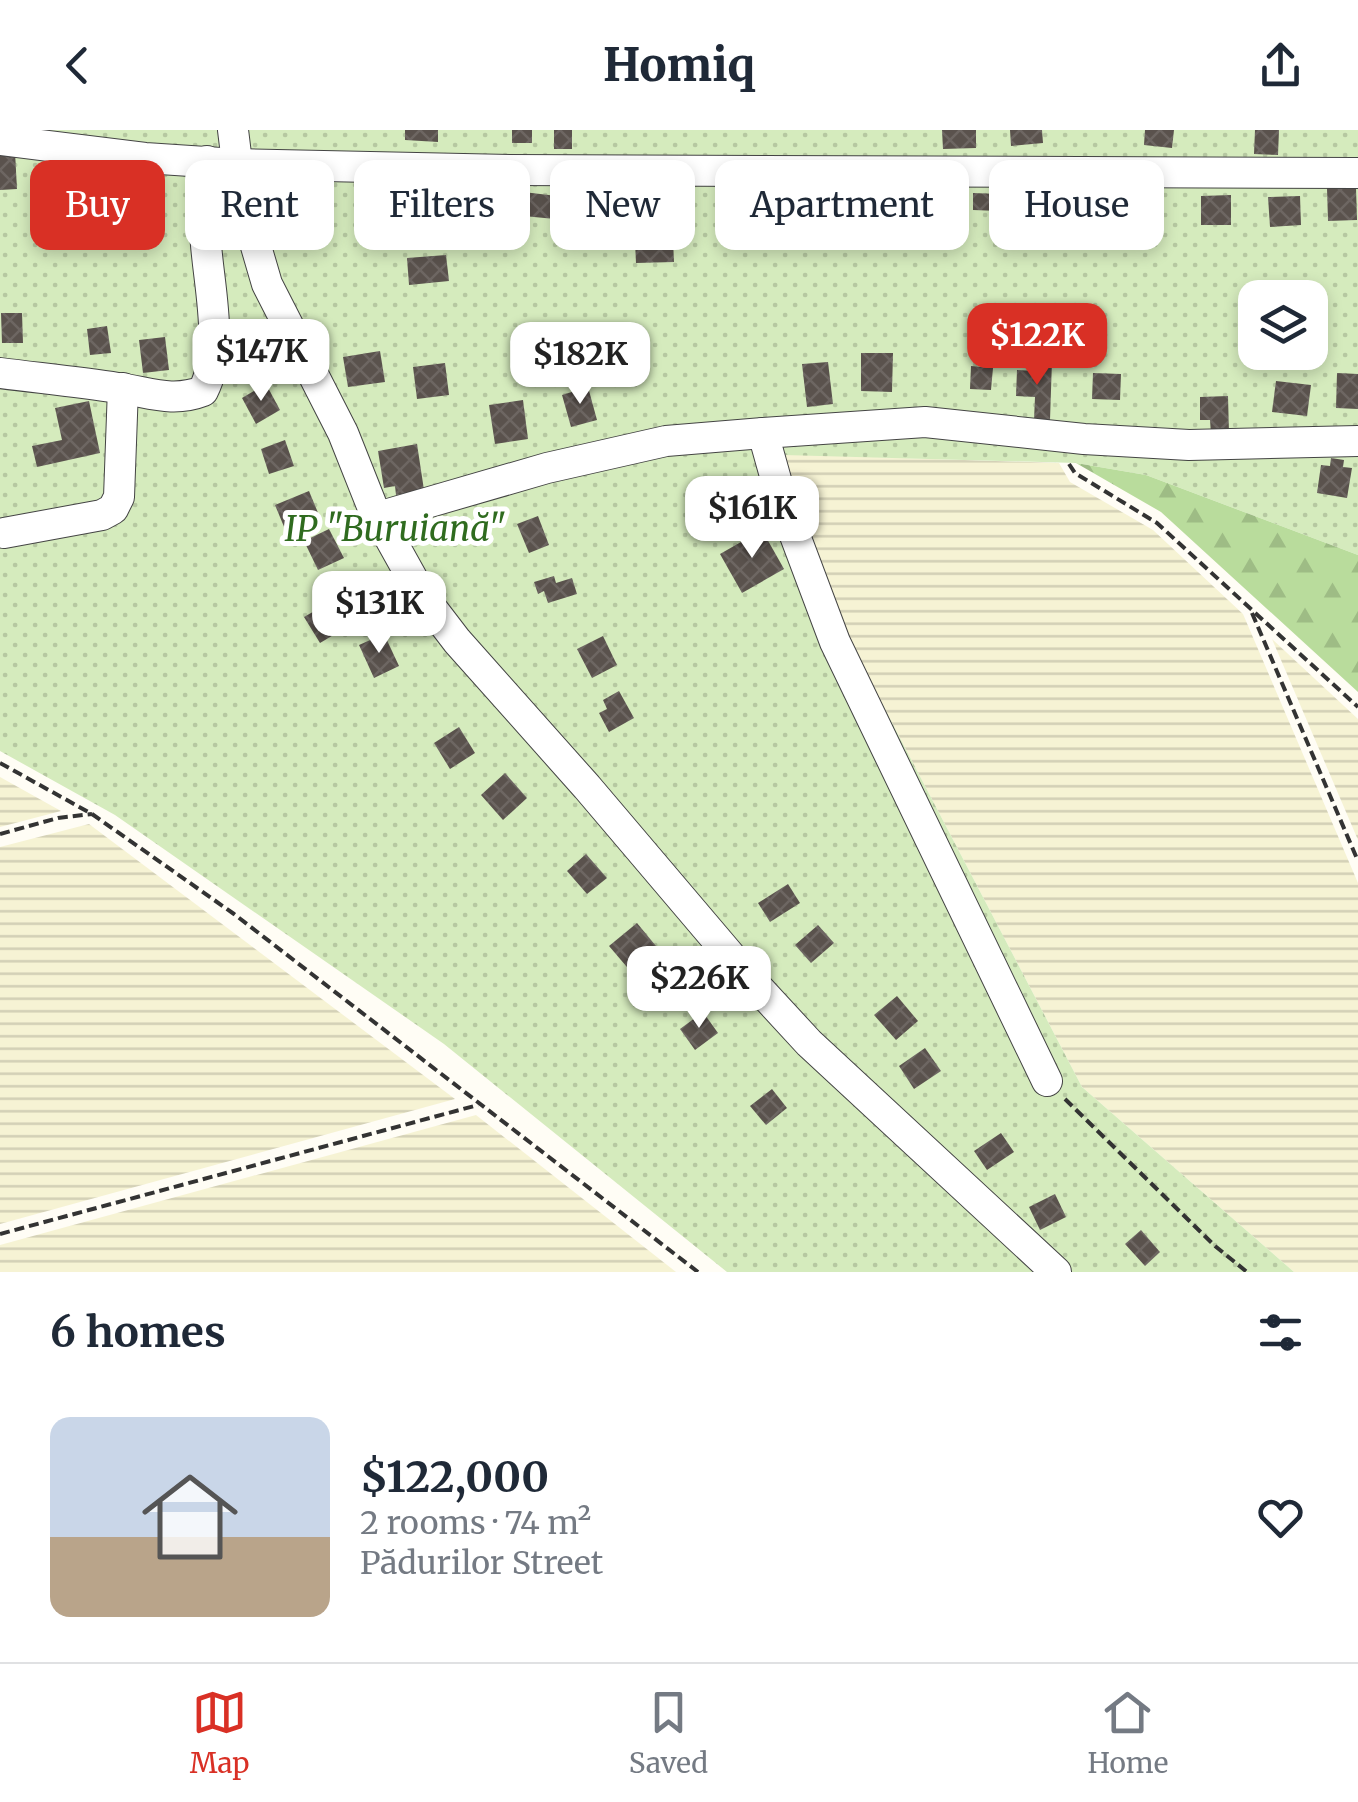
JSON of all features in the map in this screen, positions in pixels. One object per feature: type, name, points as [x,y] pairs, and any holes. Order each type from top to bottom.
[{"type":"street","points":[[223,160],[233,130]]},
{"type":"street","points":[[0,140],[185,160]]},
{"type":"street","points":[[334,165],[530,170],[1358,173]]},
{"type":"street","points":[[0,373],[124,388],[167,398],[203,391],[213,372],[215,343],[207,250]]},
{"type":"street","points":[[257,250],[267,284],[343,433],[378,517],[401,562],[457,642],[810,1043],[1056,1272]]},
{"type":"street","points":[[4,534],[102,515],[112,509],[119,497],[124,388]]},
{"type":"street","points":[[378,517],[547,468],[666,441],[763,433],[924,422],[1189,445],[1358,441]]},
{"type":"street","points":[[763,433],[782,501],[835,642],[1047,1082]]},
{"type":"path","points":[[1065,437],[1063,454],[1075,473],[1157,523],[1358,708]]},
{"type":"path","points":[[1250,609],[1358,862]]},
{"type":"path","points":[[0,762],[92,814],[234,914],[698,1272]]},
{"type":"path","points":[[0,834],[58,818],[92,814]]},
{"type":"path","points":[[1047,1082],[1216,1246],[1248,1272]]},
{"type":"path","points":[[0,1234],[480,1104]]},
{"type":"shaded area","points":[[783,454],[1059,463],[1070,482],[1153,530],[1243,614],[1358,883],[1358,1272],[1294,1272],[1082,1087],[827,598]]},
{"type":"shaded area","points":[[1272,639],[1358,719],[1358,840]]},
{"type":"shaded area","points":[[0,777],[61,811],[0,827]]},
{"type":"shaded area","points":[[89,824],[455,1099],[0,1224],[0,847]]},
{"type":"shaded area","points":[[476,1115],[676,1272],[0,1272],[0,1245]]},
{"type":"green space","name":"IP \"Buruiană\"","points":[[0,130],[1358,130],[1358,555],[1146,475],[1076,463],[784,455],[827,598],[1082,1087],[1294,1272],[727,1272],[444,1044],[115,815],[0,751]]},
{"type":"green space","points":[[1076,463],[1146,475],[1358,555],[1358,692],[1161,512]]},
{"type":"building","points":[[405,130],[438,130],[438,142],[405,140]]},
{"type":"building","points":[[512,130],[532,130],[532,143],[512,143]]},
{"type":"building","points":[[554,130],[572,130],[572,149],[554,149]]},
{"type":"building","points":[[942,130],[976,130],[976,148],[943,149]]},
{"type":"building","points":[[1010,130],[1042,130],[1043,143],[1011,146]]},
{"type":"building","points":[[1145,130],[1174,130],[1172,148],[1144,145]]},
{"type":"building","points":[[1255,130],[1279,130],[1278,155],[1254,154]]},
{"type":"building","points":[[15,152],[17,189],[0,190],[0,153]]},
{"type":"building","points":[[1356,187],[1357,220],[1328,221],[1327,188]]},
{"type":"building","points":[[530,193],[550,195],[550,219],[530,217]]},
{"type":"building","points":[[973,193],[989,194],[989,211],[973,210]]},
{"type":"building","points":[[1231,195],[1231,225],[1201,225],[1201,196]]},
{"type":"building","points":[[1300,196],[1301,225],[1270,227],[1268,197]]},
{"type":"building","points":[[635,250],[673,250],[674,262],[636,263]]},
{"type":"building","points":[[446,255],[449,281],[409,285],[407,258]]},
{"type":"building","points":[[1,313],[22,313],[23,343],[2,343]]},
{"type":"building","points":[[107,326],[111,353],[90,355],[87,329]]},
{"type":"building","points":[[165,337],[169,370],[143,373],[139,340]]},
{"type":"building","points":[[380,351],[385,382],[348,387],[343,357]]},
{"type":"building","points":[[861,353],[893,353],[892,392],[861,391]]},
{"type":"building","points":[[1036,360],[1052,361],[1050,420],[1034,420],[1035,397],[1016,396],[1017,370],[1036,371]]},
{"type":"building","points":[[828,362],[833,404],[807,407],[802,364]]},
{"type":"building","points":[[445,363],[449,395],[417,399],[413,367]]},
{"type":"building","points":[[971,366],[993,368],[991,390],[970,389]]},
{"type":"building","points":[[1093,373],[1121,374],[1120,400],[1092,399]]},
{"type":"building","points":[[1337,373],[1358,374],[1358,409],[1336,408]]},
{"type":"building","points":[[1276,381],[1311,385],[1307,416],[1272,412]]},
{"type":"building","points":[[266,384],[280,410],[256,424],[242,398]]},
{"type":"building","points":[[588,387],[597,420],[571,427],[562,395]]},
{"type":"building","points":[[1228,396],[1229,433],[1211,434],[1210,420],[1200,420],[1200,397]]},
{"type":"building","points":[[523,400],[528,439],[495,444],[489,405]]},
{"type":"building","points":[[89,401],[100,453],[37,467],[32,446],[62,440],[55,408]]},
{"type":"building","points":[[285,440],[294,466],[269,474],[261,449]]},
{"type":"building","points":[[417,444],[424,490],[396,495],[395,486],[384,488],[378,451]]},
{"type":"building","points":[[1331,458],[1344,460],[1343,467],[1352,468],[1347,498],[1317,493],[1321,465],[1330,466]]},
{"type":"building","points":[[309,491],[321,520],[287,534],[275,505]]},
{"type":"building","points":[[538,516],[549,545],[529,553],[517,524]]},
{"type":"building","points":[[329,529],[344,558],[318,570],[304,541]]},
{"type":"building","points":[[762,530],[784,569],[742,593],[720,554]]},
{"type":"building","points":[[554,576],[556,583],[572,578],[577,594],[548,603],[544,591],[538,594],[534,582]]},
{"type":"building","points":[[332,601],[337,608],[346,603],[357,621],[320,643],[304,617]]},
{"type":"building","points":[[384,634],[399,666],[374,678],[359,645]]},
{"type":"building","points":[[603,636],[617,665],[592,678],[577,649]]},
{"type":"building","points":[[619,691],[634,718],[609,732],[599,713],[607,709],[603,700]]},
{"type":"building","points":[[459,727],[475,753],[450,769],[434,743]]},
{"type":"building","points":[[505,773],[527,798],[503,820],[481,795]]},
{"type":"building","points":[[586,854],[607,878],[587,894],[567,871]]},
{"type":"building","points":[[788,884],[800,903],[770,922],[758,903]]},
{"type":"building","points":[[637,923],[665,957],[638,980],[609,946]]},
{"type":"building","points":[[818,925],[834,943],[811,963],[795,945]]},
{"type":"building","points":[[897,996],[918,1021],[896,1040],[874,1015]]},
{"type":"building","points":[[703,1012],[718,1033],[695,1050],[680,1029]]},
{"type":"building","points":[[925,1048],[941,1071],[914,1089],[899,1066]]},
{"type":"building","points":[[772,1089],[787,1108],[766,1125],[750,1106]]},
{"type":"building","points":[[1001,1133],[1014,1152],[987,1170],[974,1151]]},
{"type":"building","points":[[1055,1194],[1066,1217],[1040,1230],[1029,1207]]},
{"type":"building","points":[[1141,1230],[1160,1252],[1145,1266],[1125,1244]]}]
